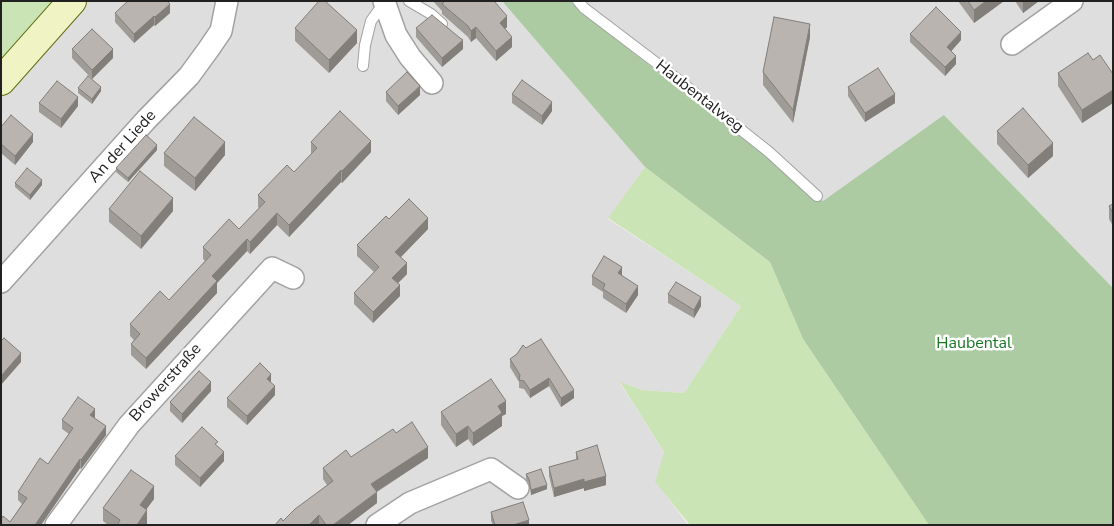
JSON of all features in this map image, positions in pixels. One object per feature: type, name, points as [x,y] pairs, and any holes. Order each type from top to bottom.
[{"type":"main road","points":[[1,81],[72,1]]},
{"type":"street","name":"An der Liede","points":[[1,282],[146,120],[189,76],[221,31],[226,1]]},
{"type":"street","points":[[1012,44],[1072,1]]},
{"type":"street","points":[[384,2],[396,35],[410,57],[432,83]]},
{"type":"street","name":"Browerstraße","points":[[56,525],[129,425],[272,268],[293,278]]},
{"type":"street","points":[[377,525],[410,503],[491,469],[518,488]]},
{"type":"lane","points":[[409,1],[431,14],[451,31]]},
{"type":"lane","name":"Haubentalweg","points":[[578,1],[584,8],[770,152],[817,196]]},
{"type":"lane","points":[[363,66],[365,45],[371,21],[384,2]]},
{"type":"shaded area","points":[[60,1],[502,1],[645,167],[608,219],[741,306],[684,393],[643,390],[620,383],[664,452],[656,482],[688,525],[1,525],[1,65]]},
{"type":"shaded area","points":[[571,1],[1113,1],[1113,288],[945,116],[823,201],[603,29]]},
{"type":"green space","points":[[1,1],[56,1],[1,63]]},
{"type":"green space","name":"Haubental","points":[[502,1],[571,1],[603,29],[823,201],[944,115],[1113,288],[1113,525],[929,525],[803,339],[770,262],[645,167]]},
{"type":"green space","points":[[645,167],[770,262],[803,339],[929,525],[690,525],[655,482],[664,452],[620,382],[642,390],[684,393],[741,306],[608,218]]},
{"type":"building","points":[[128,1],[167,1],[170,4],[134,34],[115,13]]},
{"type":"building","points":[[319,1],[325,1],[357,30],[329,60],[295,28]]},
{"type":"building","points":[[443,1],[494,1],[507,16],[500,23],[512,37],[496,51],[476,27],[471,31],[468,26],[442,4]]},
{"type":"building","points":[[968,1],[986,1],[974,10]]},
{"type":"building","points":[[936,7],[961,32],[947,47],[956,56],[945,67],[910,34]]},
{"type":"building","points":[[432,15],[463,40],[442,58],[416,28]]},
{"type":"building","points":[[774,17],[810,24],[793,110],[763,72]]},
{"type":"building","points":[[92,29],[113,49],[92,70],[72,49]]},
{"type":"building","points":[[1088,53],[1093,60],[1100,55],[1113,74],[1113,90],[1082,110],[1058,73]]},
{"type":"building","points":[[878,68],[895,94],[865,113],[848,87]]},
{"type":"building","points":[[407,72],[420,86],[398,106],[386,92]]},
{"type":"building","points":[[88,76],[101,87],[92,99],[78,88]]},
{"type":"building","points":[[522,80],[552,102],[542,116],[512,94]]},
{"type":"building","points":[[57,81],[78,97],[61,119],[39,103]]},
{"type":"building","points":[[1023,108],[1053,143],[1028,165],[997,131]]},
{"type":"building","points":[[340,111],[371,141],[289,225],[277,213],[250,242],[247,239],[212,276],[217,281],[146,358],[131,344],[140,334],[130,324],[160,291],[169,300],[211,255],[203,247],[229,219],[239,229],[265,202],[258,195],[287,165],[294,172],[317,148],[311,142]]},
{"type":"building","points":[[11,115],[33,134],[15,156],[1,144],[1,127]]},
{"type":"building","points":[[194,117],[225,142],[195,178],[164,153]]},
{"type":"building","points":[[146,135],[157,145],[128,178],[116,168]]},
{"type":"building","points":[[27,168],[42,180],[30,195],[15,183]]},
{"type":"building","points":[[140,171],[173,198],[141,236],[109,209]]},
{"type":"building","points":[[409,199],[428,218],[395,252],[407,263],[392,278],[400,285],[373,312],[354,293],[379,267],[357,245],[386,216],[389,219]]},
{"type":"building","points":[[1113,204],[1113,213],[1109,206]]},
{"type":"building","points":[[604,256],[622,267],[618,273],[638,286],[626,304],[603,289],[605,284],[592,276]]},
{"type":"building","points":[[676,282],[701,297],[694,310],[668,294]]},
{"type":"building","points":[[4,338],[21,353],[1,376],[1,341]]},
{"type":"building","points":[[541,339],[574,390],[561,398],[549,378],[530,390],[524,381],[519,380],[520,375],[510,359],[517,354],[523,345],[526,348]]},
{"type":"building","points":[[260,363],[271,374],[267,379],[275,386],[247,416],[227,398]]},
{"type":"building","points":[[199,371],[211,382],[182,414],[170,402]]},
{"type":"building","points":[[491,379],[506,401],[498,406],[502,413],[473,433],[468,426],[456,434],[441,412]]},
{"type":"building","points":[[78,397],[95,409],[90,415],[106,426],[80,459],[35,525],[1,525],[3,516],[10,522],[27,498],[18,492],[40,458],[48,464],[73,428],[62,420]]},
{"type":"building","points":[[412,422],[428,447],[371,484],[377,492],[333,525],[326,525],[319,515],[309,525],[275,525],[281,518],[283,521],[295,509],[333,481],[323,468],[346,450],[351,457],[393,429],[396,433]]},
{"type":"building","points":[[202,427],[218,442],[215,444],[224,452],[200,478],[175,456]]},
{"type":"building","points":[[597,445],[606,476],[584,482],[584,479],[554,488],[549,467],[578,459],[576,452]]},
{"type":"building","points":[[541,469],[547,485],[531,490],[526,474]]},
{"type":"building","points":[[131,470],[154,486],[140,505],[147,510],[137,525],[119,525],[120,520],[103,508]]},
{"type":"building","points":[[523,502],[529,520],[513,525],[495,525],[491,512]]}]
